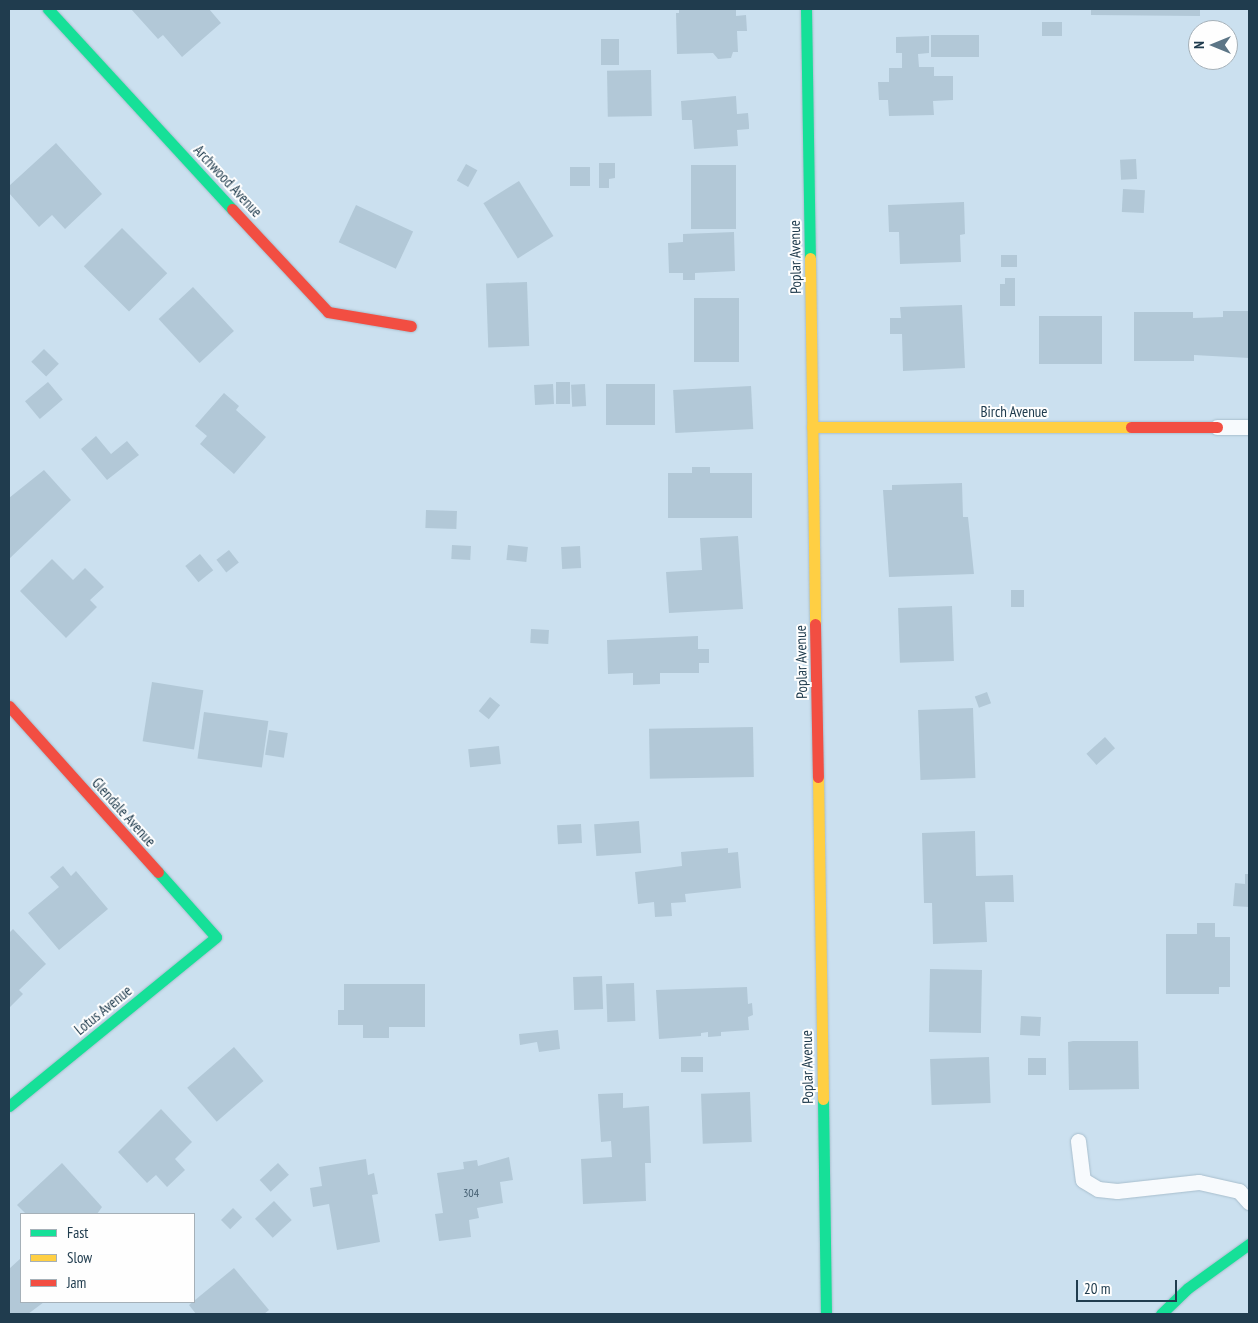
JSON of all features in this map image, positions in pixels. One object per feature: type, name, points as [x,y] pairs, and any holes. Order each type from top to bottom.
[{"type":"street","name":"Archwood Avenue","points":[[48,9],[328,312],[411,326]]},
{"type":"street","name":"Poplar Avenue","points":[[806,9],[826,1314]]},
{"type":"street","name":"Birch Avenue","points":[[812,427],[1216,426]]},
{"type":"street","name":"Glendale Avenue","points":[[9,706],[216,938]]},
{"type":"street","name":"Lotus Avenue","points":[[9,1106],[216,938]]},
{"type":"street","points":[[1161,1314],[1188,1288],[1249,1244]]},
{"type":"lane","points":[[1216,426],[1249,426]]},
{"type":"lane","points":[[1078,1141],[1083,1180],[1098,1189],[1117,1191],[1199,1182],[1238,1191],[1249,1202]]},
{"type":"building","points":[[131,9],[209,9],[221,23],[182,57],[163,35],[158,39]]},
{"type":"building","points":[[679,9],[736,9],[736,16],[746,15],[747,31],[737,31],[738,52],[733,52],[731,58],[718,59],[713,53],[677,54],[676,13],[679,13]]},
{"type":"building","points":[[1091,9],[1200,9],[1200,16],[1091,15]]},
{"type":"building","points":[[1042,22],[1062,22],[1062,36],[1042,36]]},
{"type":"building","points":[[931,35],[979,35],[979,57],[931,57]]},
{"type":"building","points":[[929,36],[929,53],[918,54],[919,67],[934,67],[934,76],[953,76],[953,100],[933,101],[934,115],[889,116],[888,100],[879,100],[878,82],[889,82],[889,68],[902,68],[902,53],[896,53],[896,37]]},
{"type":"building","points":[[601,39],[619,39],[619,65],[601,65]]},
{"type":"building","points":[[651,70],[652,116],[608,117],[607,71]]},
{"type":"building","points":[[736,96],[737,114],[748,113],[749,125],[749,129],[737,130],[738,146],[694,149],[692,120],[682,120],[681,101]]},
{"type":"building","points":[[56,143],[102,194],[65,229],[52,215],[39,227],[9,193],[9,186]]},
{"type":"building","points":[[1136,159],[1137,179],[1121,180],[1120,160]]},
{"type":"building","points":[[599,163],[615,163],[615,178],[609,179],[609,188],[599,188]]},
{"type":"building","points":[[466,164],[477,170],[468,187],[457,181]]},
{"type":"building","points":[[691,165],[736,165],[736,229],[691,229]]},
{"type":"building","points":[[570,167],[590,167],[590,186],[570,186]]},
{"type":"building","points":[[519,181],[553,236],[518,258],[483,203]]},
{"type":"building","points":[[1123,189],[1145,190],[1144,213],[1122,212]]},
{"type":"building","points":[[964,202],[965,234],[960,235],[961,262],[900,264],[899,232],[889,232],[888,205]]},
{"type":"building","points":[[356,205],[413,232],[396,269],[339,242]]},
{"type":"building","points":[[122,228],[167,273],[129,311],[84,266]]},
{"type":"building","points":[[734,232],[735,271],[695,273],[695,280],[683,280],[683,273],[669,273],[668,243],[683,242],[683,234]]},
{"type":"building","points":[[1001,255],[1017,255],[1017,267],[1001,267]]},
{"type":"building","points":[[1005,278],[1015,278],[1015,306],[1000,306],[1000,284],[1005,284]]},
{"type":"building","points":[[527,282],[529,346],[488,347],[486,283]]},
{"type":"building","points":[[193,287],[234,331],[200,363],[159,319]]},
{"type":"building","points":[[694,298],[739,298],[739,362],[694,362]]},
{"type":"building","points":[[962,305],[965,368],[903,371],[902,334],[890,334],[890,318],[901,318],[900,307]]},
{"type":"building","points":[[1223,311],[1249,311],[1249,358],[1194,355],[1194,361],[1134,361],[1134,312],[1193,312],[1193,318],[1223,317]]},
{"type":"building","points":[[1039,316],[1102,316],[1102,364],[1039,364]]},
{"type":"building","points":[[44,349],[59,364],[46,377],[31,362]]},
{"type":"building","points":[[48,382],[63,400],[40,419],[25,401]]},
{"type":"building","points":[[556,382],[570,382],[570,404],[556,404]]},
{"type":"building","points":[[553,384],[554,404],[535,405],[534,385]]},
{"type":"building","points":[[585,384],[586,406],[572,407],[571,385]]},
{"type":"building","points":[[606,384],[655,384],[655,425],[606,425]]},
{"type":"building","points":[[751,386],[753,429],[675,433],[673,390]]},
{"type":"building","points":[[224,393],[239,406],[236,410],[266,437],[234,474],[200,444],[207,436],[195,426]]},
{"type":"building","points":[[96,436],[111,454],[127,441],[139,455],[107,480],[81,449]]},
{"type":"building","points":[[692,467],[710,467],[710,473],[752,473],[752,518],[668,518],[668,473],[692,473]]},
{"type":"building","points":[[44,470],[71,500],[9,559],[9,498]]},
{"type":"building","points":[[962,483],[963,517],[968,517],[974,574],[889,577],[883,490],[892,490],[892,485]]},
{"type":"building","points":[[426,510],[457,511],[456,529],[425,528]]},
{"type":"building","points":[[738,536],[743,609],[669,613],[666,572],[702,570],[700,538]]},
{"type":"building","points":[[452,545],[471,546],[470,560],[451,559]]},
{"type":"building","points":[[508,545],[528,547],[526,562],[506,560]]},
{"type":"building","points":[[580,546],[581,568],[562,569],[561,547]]},
{"type":"building","points":[[229,550],[239,563],[226,572],[216,560]]},
{"type":"building","points":[[200,554],[213,570],[198,582],[185,566]]},
{"type":"building","points":[[52,559],[73,580],[85,568],[104,587],[90,600],[97,607],[66,638],[20,591]]},
{"type":"building","points":[[1011,590],[1024,590],[1024,607],[1011,607]]},
{"type":"building","points":[[952,606],[954,661],[900,663],[898,608]]},
{"type":"building","points":[[531,629],[549,630],[548,644],[530,643]]},
{"type":"building","points":[[698,636],[698,649],[709,649],[709,663],[699,663],[699,673],[660,673],[660,684],[633,685],[633,673],[608,674],[607,640]]},
{"type":"building","points":[[152,682],[203,690],[194,749],[143,741]]},
{"type":"building","points":[[987,692],[991,703],[979,708],[975,696]]},
{"type":"building","points":[[490,697],[500,705],[489,719],[479,711]]},
{"type":"building","points":[[973,708],[975,778],[920,780],[918,710]]},
{"type":"building","points":[[204,712],[268,721],[262,768],[197,759]]},
{"type":"building","points":[[753,727],[754,777],[650,779],[649,729]]},
{"type":"building","points":[[269,730],[288,733],[284,758],[265,755]]},
{"type":"building","points":[[1105,737],[1115,748],[1096,765],[1086,754]]},
{"type":"building","points":[[499,746],[501,764],[470,767],[468,749]]},
{"type":"building","points":[[639,821],[641,853],[596,856],[594,824]]},
{"type":"building","points":[[581,824],[582,843],[558,844],[557,825]]},
{"type":"building","points":[[975,831],[976,876],[1013,875],[1014,902],[985,902],[987,942],[933,944],[932,903],[924,903],[922,833]]},
{"type":"building","points":[[728,848],[728,853],[738,852],[741,888],[685,894],[686,902],[671,903],[672,916],[655,917],[654,902],[638,904],[635,872],[682,866],[681,852]]},
{"type":"building","points":[[63,866],[71,876],[76,871],[108,909],[59,950],[28,913],[59,887],[50,877]]},
{"type":"building","points":[[1245,874],[1249,874],[1249,907],[1233,906],[1235,883],[1245,884]]},
{"type":"building","points":[[1197,923],[1215,923],[1215,937],[1230,937],[1230,987],[1219,987],[1219,994],[1166,994],[1166,934],[1197,934]]},
{"type":"building","points":[[13,929],[46,964],[19,990],[23,994],[9,1008],[9,933]]},
{"type":"building","points":[[930,969],[982,970],[981,1033],[929,1032]]},
{"type":"building","points":[[602,976],[603,1009],[574,1010],[573,977]]},
{"type":"building","points":[[634,983],[635,1021],[607,1022],[606,984]]},
{"type":"building","points":[[344,984],[425,984],[425,1027],[389,1027],[389,1038],[363,1038],[363,1025],[338,1025],[338,1010],[344,1010]]},
{"type":"building","points":[[747,987],[748,1004],[752,1003],[753,1015],[748,1017],[749,1030],[721,1032],[721,1036],[708,1037],[708,1032],[701,1033],[701,1036],[659,1039],[656,990]]},
{"type":"building","points":[[1021,1016],[1041,1017],[1040,1036],[1020,1035]]},
{"type":"building","points":[[558,1030],[560,1049],[539,1052],[537,1042],[520,1045],[519,1034]]},
{"type":"building","points":[[1138,1041],[1139,1089],[1069,1090],[1068,1042]]},
{"type":"building","points":[[234,1047],[264,1081],[217,1122],[187,1088]]},
{"type":"building","points":[[681,1057],[703,1057],[703,1072],[681,1072]]},
{"type":"building","points":[[989,1057],[991,1103],[932,1105],[930,1059]]},
{"type":"building","points":[[1028,1058],[1046,1058],[1046,1075],[1028,1075]]},
{"type":"building","points":[[750,1092],[752,1142],[703,1144],[701,1094]]},
{"type":"building","points":[[623,1093],[623,1108],[649,1106],[651,1163],[645,1163],[646,1201],[583,1204],[581,1159],[612,1157],[611,1141],[601,1142],[598,1094]]},
{"type":"building","points":[[161,1109],[192,1142],[175,1159],[185,1170],[167,1187],[156,1175],[147,1183],[118,1152]]},
{"type":"building","points":[[509,1157],[513,1180],[500,1182],[503,1203],[477,1208],[479,1218],[469,1220],[471,1237],[439,1241],[435,1214],[443,1213],[437,1173],[464,1169],[463,1162],[477,1160],[478,1166]]},
{"type":"building","points":[[366,1159],[368,1175],[374,1173],[378,1194],[372,1195],[380,1242],[337,1250],[329,1204],[313,1207],[310,1188],[322,1186],[319,1167]]},
{"type":"building","points":[[62,1163],[102,1207],[98,1213],[25,1213],[17,1205]]},
{"type":"building","points":[[278,1163],[289,1175],[271,1192],[260,1180]]},
{"type":"building","points":[[274,1201],[292,1220],[273,1238],[255,1219]]},
{"type":"building","points":[[233,1208],[242,1217],[230,1229],[221,1220]]},
{"type":"building","points":[[20,1259],[20,1303],[43,1303],[28,1314],[9,1314],[9,1269]]},
{"type":"building","points":[[234,1268],[269,1310],[264,1314],[196,1314],[189,1305],[195,1303],[195,1300]]},
{"type":"traffic: fast","points":[[48,9],[232,209]]},
{"type":"traffic: fast","points":[[806,9],[810,258]]},
{"type":"traffic: fast","points":[[9,1106],[216,937],[158,872]]},
{"type":"traffic: fast","points":[[823,1099],[826,1314]]},
{"type":"traffic: fast","points":[[1161,1314],[1188,1288],[1249,1244]]},
{"type":"traffic: slow","points":[[810,258],[815,624]]},
{"type":"traffic: slow","points":[[812,427],[1131,427]]},
{"type":"traffic: slow","points":[[818,777],[823,1099]]},
{"type":"traffic: jam","points":[[232,209],[328,312],[411,326]]},
{"type":"traffic: jam","points":[[1131,427],[1217,427]]},
{"type":"traffic: jam","points":[[815,624],[818,777]]},
{"type":"traffic: jam","points":[[9,706],[158,872]]}]
